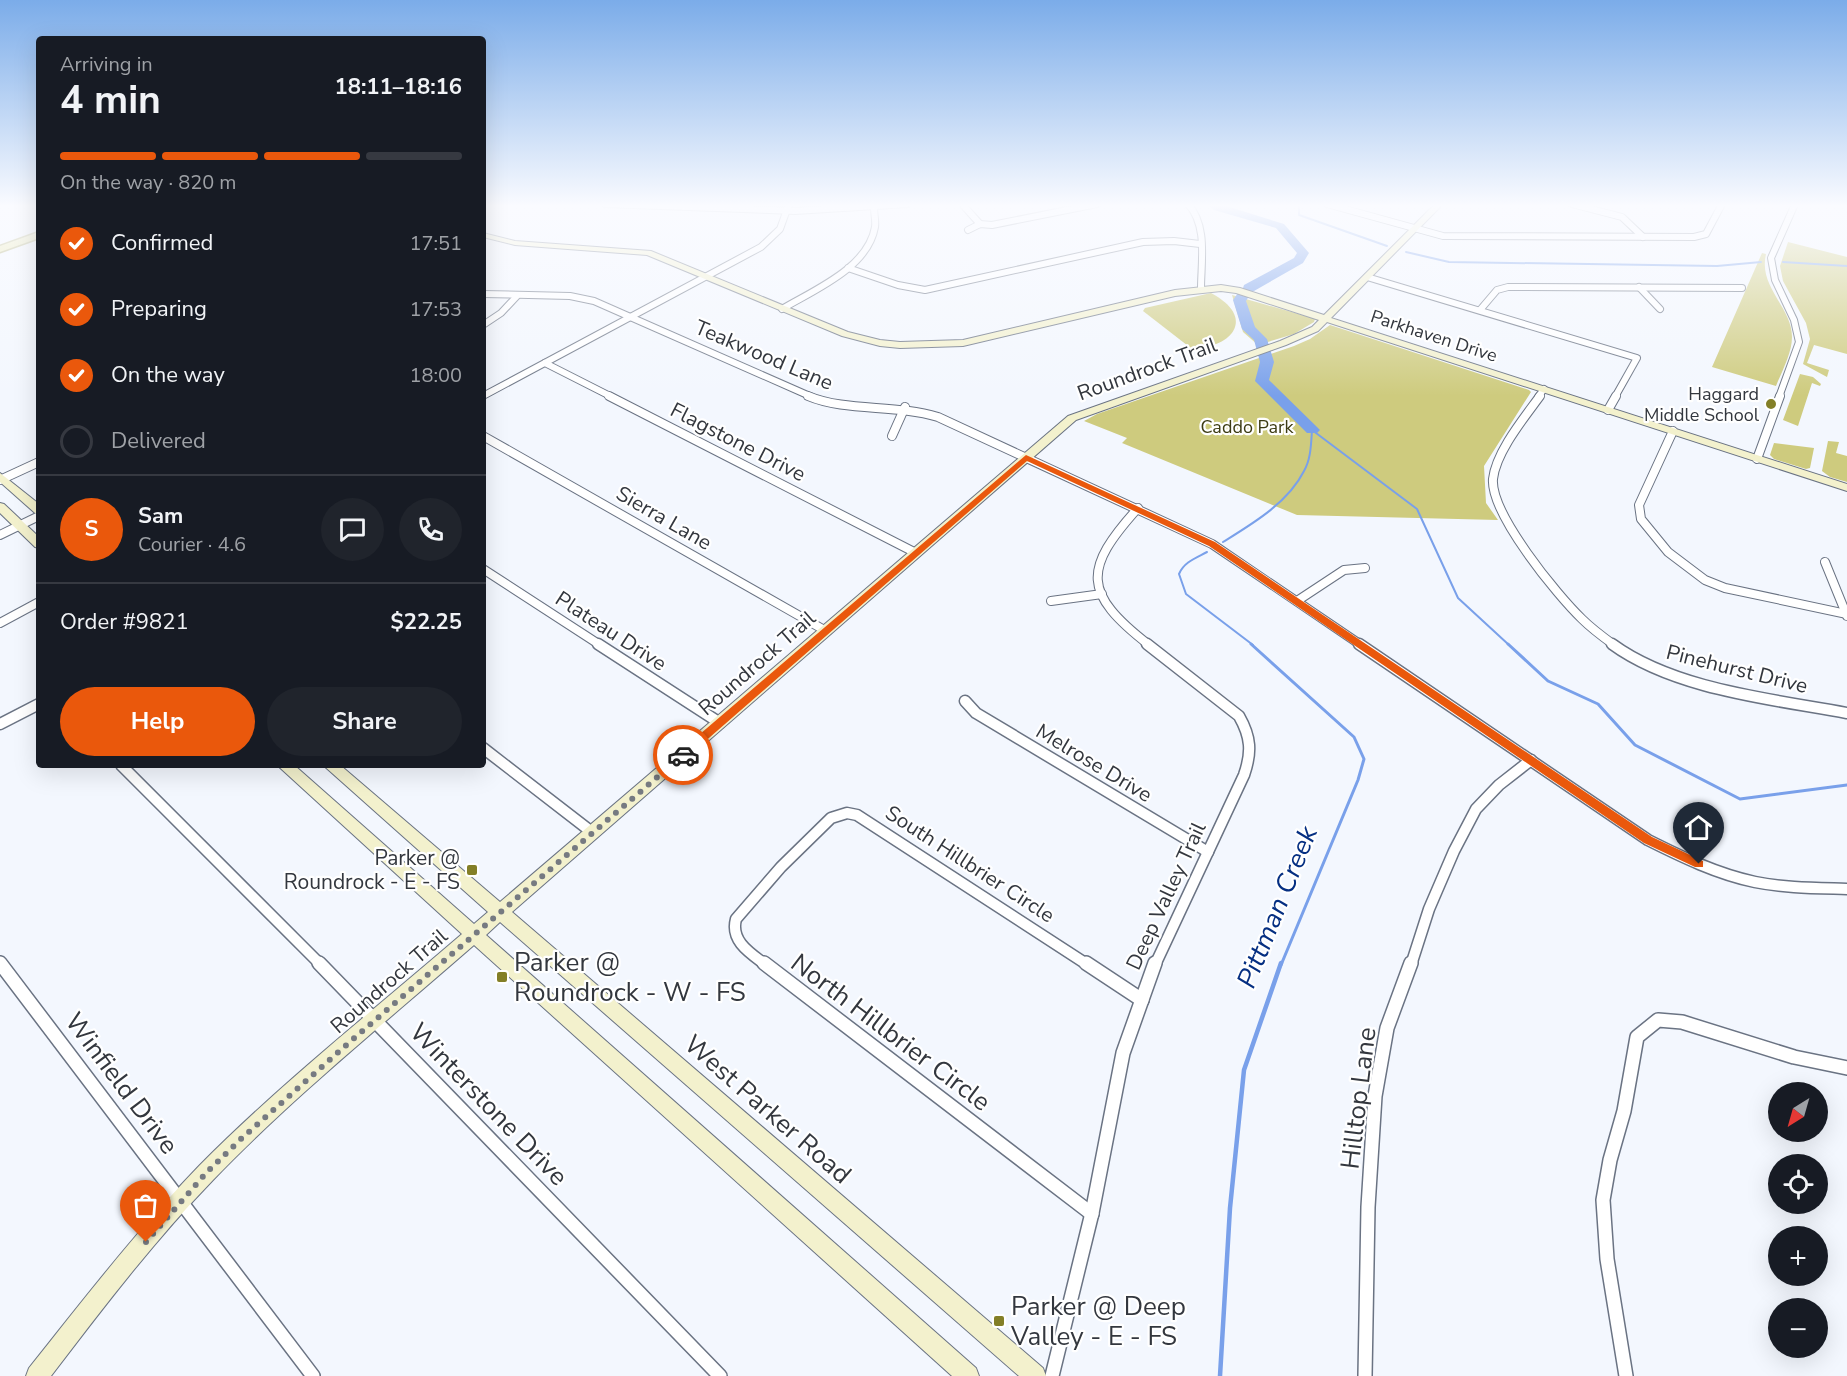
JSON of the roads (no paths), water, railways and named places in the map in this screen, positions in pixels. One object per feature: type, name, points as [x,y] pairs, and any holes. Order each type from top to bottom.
[{"type":"street","name":"Parkhaven Drive","points":[[685,268],[845,334],[880,343],[941,345],[963,343],[1125,304],[1201,289],[1237,290],[1847,488]]},
{"type":"street","points":[[486,394],[720,268]]},
{"type":"street","points":[[782,309],[848,268]]},
{"type":"street","points":[[849,268],[898,285],[925,290],[1024,268]]},
{"type":"street","points":[[1201,268],[1201,289]]},
{"type":"street","name":"Roundrock Trail","points":[[37,1376],[181,1201],[242,1138],[1072,418],[1301,337],[1315,329],[1376,268]]},
{"type":"street","points":[[1757,459],[1799,342],[1797,323],[1778,289],[1770,268]]},
{"type":"street","points":[[1367,277],[1637,358],[1608,410]]},
{"type":"street","points":[[1480,310],[1497,290],[1508,287],[1742,288]]},
{"type":"street","points":[[1639,288],[1660,309]]},
{"type":"street","name":"Teakwood Lane","points":[[486,294],[582,298],[825,403],[905,407],[938,417],[1212,544],[1648,840],[1684,859],[1729,875],[1772,885],[1847,889]]},
{"type":"street","points":[[486,323],[501,313],[517,296]]},
{"type":"street","name":"Flagstone Drive","points":[[545,363],[916,554]]},
{"type":"street","name":"Pinehurst Drive","points":[[1544,389],[1496,466],[1493,485],[1503,517],[1579,617],[1615,646],[1673,674],[1717,687],[1847,713]]},
{"type":"street","points":[[892,436],[905,407]]},
{"type":"street","points":[[1673,431],[1639,505],[1641,519],[1668,552],[1705,580],[1725,588],[1847,615]]},
{"type":"street","name":"Sierra Lane","points":[[486,438],[826,631]]},
{"type":"street","points":[[36,463],[1,478],[36,507]]},
{"type":"street","points":[[0,507],[36,541]]},
{"type":"street","name":"Deep Valley Trail","points":[[1052,1376],[1092,1214],[1113,1097],[1130,1031],[1164,940],[1208,852],[1251,755],[1247,729],[1239,716],[1128,629],[1116,617],[1098,586],[1096,572],[1099,559],[1116,533],[1138,508]]},
{"type":"street","points":[[0,535],[36,517]]},
{"type":"street","points":[[1825,562],[1847,615]]},
{"type":"street","points":[[1297,602],[1344,570],[1365,568]]},
{"type":"street","name":"Plateau Drive","points":[[486,571],[720,723]]},
{"type":"street","points":[[1051,601],[1102,594]]},
{"type":"street","points":[[0,623],[36,604]]},
{"type":"street","name":"Melrose Drive","points":[[965,701],[976,713],[1208,852]]},
{"type":"street","points":[[0,724],[36,706]]},
{"type":"street","points":[[486,750],[592,833]]},
{"type":"street","name":"Hilltop Lane","points":[[1365,1376],[1368,1207],[1375,1096],[1387,1028],[1429,909],[1454,851],[1476,809],[1499,785],[1531,760]]},
{"type":"street","name":"Winterstone Drive","points":[[124,768],[376,1020],[720,1376]]},
{"type":"street","points":[[287,768],[968,1376]]},
{"type":"street","name":"West Parker Road","points":[[333,768],[499,914],[1035,1376]]},
{"type":"street","name":"South Hillbrier Circle","points":[[781,867],[831,818],[847,813],[857,815],[1142,1000]]},
{"type":"street","name":"North Hillbrier Circle","points":[[781,867],[736,917],[733,927],[735,938],[742,946],[1092,1214]]},
{"type":"street","name":"Winfield Drive","points":[[0,963],[313,1376]]},
{"type":"street","points":[[1626,1376],[1607,1259],[1603,1200],[1610,1160],[1624,1111],[1637,1037],[1658,1020],[1682,1022],[1794,1057],[1847,1068]]},
{"type":"waterway","name":"Pittman Creek","points":[[1249,288],[1284,268]]},
{"type":"waterway","name":"Pittman Creek","points":[[1243,296],[1239,300],[1249,329],[1260,339],[1267,362],[1262,381],[1312,430]]},
{"type":"waterway","points":[[1223,542],[1268,512],[1289,493],[1308,462],[1312,430],[1417,509],[1458,598],[1509,645]]},
{"type":"waterway","name":"Pittman Creek","points":[[1207,552],[1187,563],[1181,570],[1179,574],[1186,594],[1253,645]]},
{"type":"waterway","name":"Pittman Creek","points":[[1251,644],[1354,737],[1364,759],[1358,780],[1281,965]]},
{"type":"waterway","points":[[1508,644],[1548,681],[1598,704],[1635,745],[1740,799],[1847,785]]},
{"type":"waterway","name":"Pittman Creek","points":[[1220,1376],[1230,1208],[1244,1070],[1281,963]]},
{"type":"place","name":"Haggard Middle School","points":[[1771,404]]},
{"type":"place","name":"Parker @ Roundrock - E - FS","points":[[472,870]]},
{"type":"place","name":"Parker @ Roundrock - W - FS","points":[[502,977]]},
{"type":"place","name":"Parker @ Deep Valley - E - FS","points":[[999,1321]]},
{"type":"park label","name":"Caddo Park","points":[[1247,427]]}]
